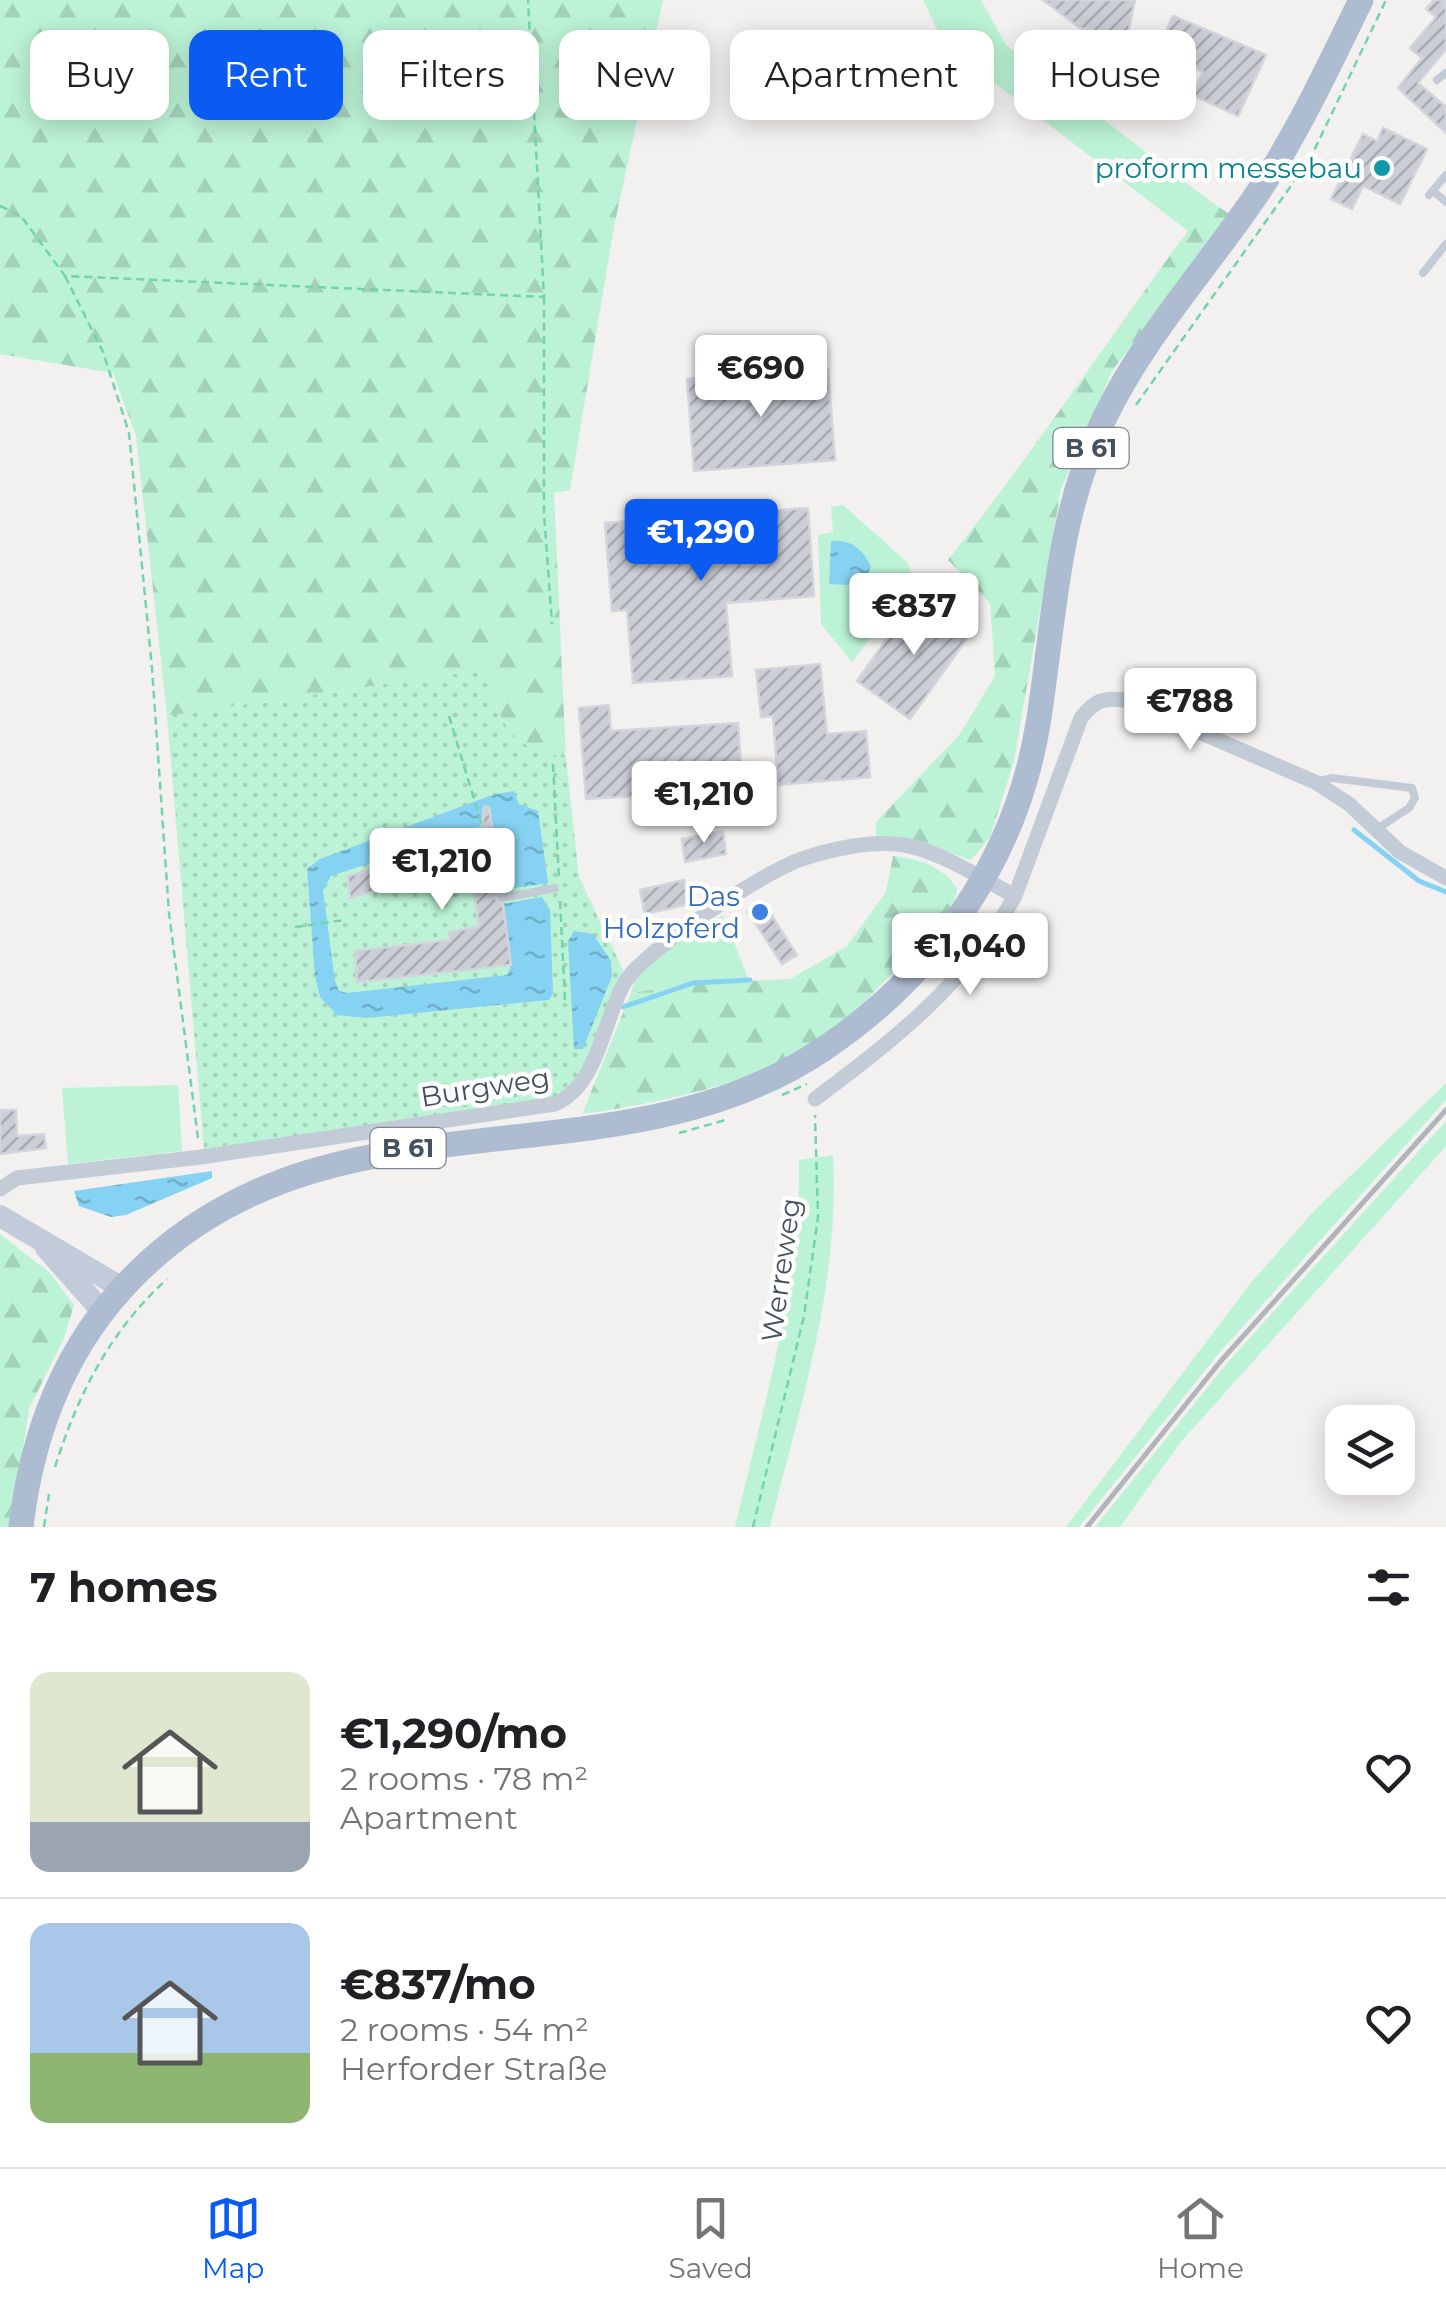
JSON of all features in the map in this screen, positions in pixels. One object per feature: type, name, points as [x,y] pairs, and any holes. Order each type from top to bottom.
[{"type":"main road","name":"B 61","points":[[22,1527],[29,1465],[41,1421],[72,1356],[122,1288],[208,1214],[282,1179],[371,1154],[639,1119],[730,1096],[814,1056],[882,1006],[942,941],[983,880],[1006,834],[1031,755],[1058,555],[1080,473],[1125,378],[1261,187],[1362,0]]},
{"type":"main road","points":[[0,1216],[122,1288]]},
{"type":"main road","points":[[32,1235],[102,1311]]},
{"type":"street","points":[[815,1099],[881,1051],[986,946],[1015,896],[1081,718],[1092,704],[1106,698],[1125,700],[1315,782],[1377,829],[1400,852],[1446,878]]},
{"type":"street","name":"Burgweg","points":[[0,1189],[17,1178],[201,1157],[567,1099],[581,1085],[624,984],[637,966],[666,940],[798,860],[870,844],[906,845],[983,880]]},
{"type":"street","points":[[983,880],[1015,896]]},
{"type":"lane","points":[[1437,80],[1446,73]]},
{"type":"lane","points":[[1446,175],[1431,193],[1446,202]]},
{"type":"lane","points":[[1422,273],[1446,244]]},
{"type":"lane","points":[[1315,782],[1332,778],[1412,788],[1416,798],[1410,808],[1377,829]]},
{"type":"lane","points":[[502,898],[556,888]]},
{"type":"path","points":[[528,0],[544,297],[544,513],[552,624]]},
{"type":"path","points":[[0,206],[21,216],[66,276],[102,352],[129,433],[152,668],[168,913],[201,1157]]},
{"type":"path","points":[[66,276],[544,297]]},
{"type":"path","points":[[448,716],[482,826]]},
{"type":"path","points":[[295,928],[345,920]]},
{"type":"path","name":"Werreweg","points":[[753,1527],[804,1316],[818,1217],[815,1099]]},
{"type":"green space","points":[[0,0],[663,0],[657,30],[559,30],[559,120],[637,120],[614,227],[570,490],[554,493],[566,758],[531,748],[509,730],[483,670],[167,716],[136,436],[113,373],[0,354]]},
{"type":"green space","points":[[923,0],[981,0],[1006,45],[1014,51],[1014,98],[994,83],[994,30],[937,30]]},
{"type":"green space","points":[[1043,120],[1104,120],[1210,201],[1188,231]]},
{"type":"green space","points":[[1210,201],[1231,215],[1112,371],[1061,489],[1014,761],[990,837],[971,860],[907,838],[876,838],[876,822],[960,734],[995,676],[990,603],[948,560]]},
{"type":"green space","points":[[843,505],[908,563],[912,582],[852,662],[821,624],[818,535],[833,532],[831,507]]},
{"type":"green space","points":[[483,670],[509,730],[531,748],[566,758],[579,877],[623,970],[583,1069],[564,1095],[537,1101],[204,1150],[167,716]]},
{"type":"green space","points":[[893,856],[938,869],[957,889],[954,904],[869,998],[829,1034],[798,1053],[728,1083],[653,1102],[582,1114],[631,993],[694,984],[790,979],[847,946],[886,892]]},
{"type":"green space","points":[[723,915],[750,983],[694,984],[631,993],[644,968]]},
{"type":"green space","points":[[1446,1083],[1446,1100],[1219,1353],[1079,1527],[1066,1527],[1250,1284],[1313,1212]]},
{"type":"green space","points":[[178,1085],[182,1151],[68,1164],[62,1088]]},
{"type":"green space","points":[[1446,1121],[1446,1146],[1180,1443],[1120,1527],[1095,1527],[1228,1362]]},
{"type":"green space","points":[[833,1155],[834,1203],[824,1296],[770,1527],[735,1527],[787,1299],[798,1207],[799,1160]]},
{"type":"green space","points":[[0,1234],[50,1273],[74,1305],[64,1338],[29,1409],[11,1527],[0,1527]]},
{"type":"water","points":[[831,541],[850,543],[860,550],[871,567],[866,577],[846,585],[829,584]]},
{"type":"water","points":[[514,791],[519,804],[538,811],[548,883],[501,890],[491,823],[331,876],[323,891],[335,981],[339,991],[347,993],[507,975],[511,965],[503,904],[542,897],[550,910],[553,993],[549,1000],[367,1018],[337,1015],[320,997],[315,976],[307,869],[320,859],[492,795]]},
{"type":"water","points":[[574,931],[593,934],[611,961],[612,976],[583,1049],[574,1049],[568,941]]},
{"type":"water","points":[[212,1171],[212,1178],[126,1215],[111,1217],[79,1206],[74,1191]]},
{"type":"building","points":[[1043,0],[1135,0],[1129,30],[1080,28]]},
{"type":"building","points":[[1434,0],[1446,0],[1446,49],[1418,83],[1446,107],[1446,133],[1398,88],[1422,58],[1410,48],[1436,17],[1426,9]]},
{"type":"building","points":[[1173,16],[1266,55],[1238,116],[1196,97],[1203,72],[1196,69],[1196,30],[1166,30]]},
{"type":"building","name":"proform messebau","points":[[1383,128],[1427,149],[1400,204],[1363,186],[1352,209],[1331,199],[1363,134],[1377,141]]},
{"type":"building","points":[[828,369],[835,460],[694,471],[687,379]]},
{"type":"building","points":[[808,508],[814,596],[726,603],[732,676],[633,683],[627,610],[612,611],[605,523]]},
{"type":"building","points":[[917,596],[970,634],[910,719],[857,681]]},
{"type":"building","points":[[820,664],[827,734],[866,731],[870,777],[778,785],[773,716],[761,717],[756,670]]},
{"type":"building","points":[[609,705],[611,731],[738,723],[743,797],[638,803],[638,796],[586,799],[579,708]]},
{"type":"building","points":[[484,807],[489,807],[501,891],[495,898],[503,905],[511,965],[357,982],[355,951],[450,940],[449,932],[479,927],[471,872],[443,880],[441,872],[350,898],[348,876],[481,837]]},
{"type":"building","points":[[723,831],[726,854],[685,862],[682,839]]},
{"type":"building","points":[[684,880],[689,904],[645,914],[640,890]]},
{"type":"building","points":[[763,902],[797,955],[782,964],[748,912]]},
{"type":"building","points":[[0,1110],[16,1110],[17,1136],[44,1134],[46,1148],[0,1154]]},
{"type":"waterway","points":[[1354,830],[1419,881],[1446,892]]},
{"type":"waterway","points":[[623,1007],[693,983],[750,980]]},
{"type":"railway","points":[[1087,1527],[1220,1362],[1446,1110]]},
{"type":"place","name":"proform messebau","points":[[1382,168]]},
{"type":"place","name":"Das Holzpferd","points":[[760,912]]}]
